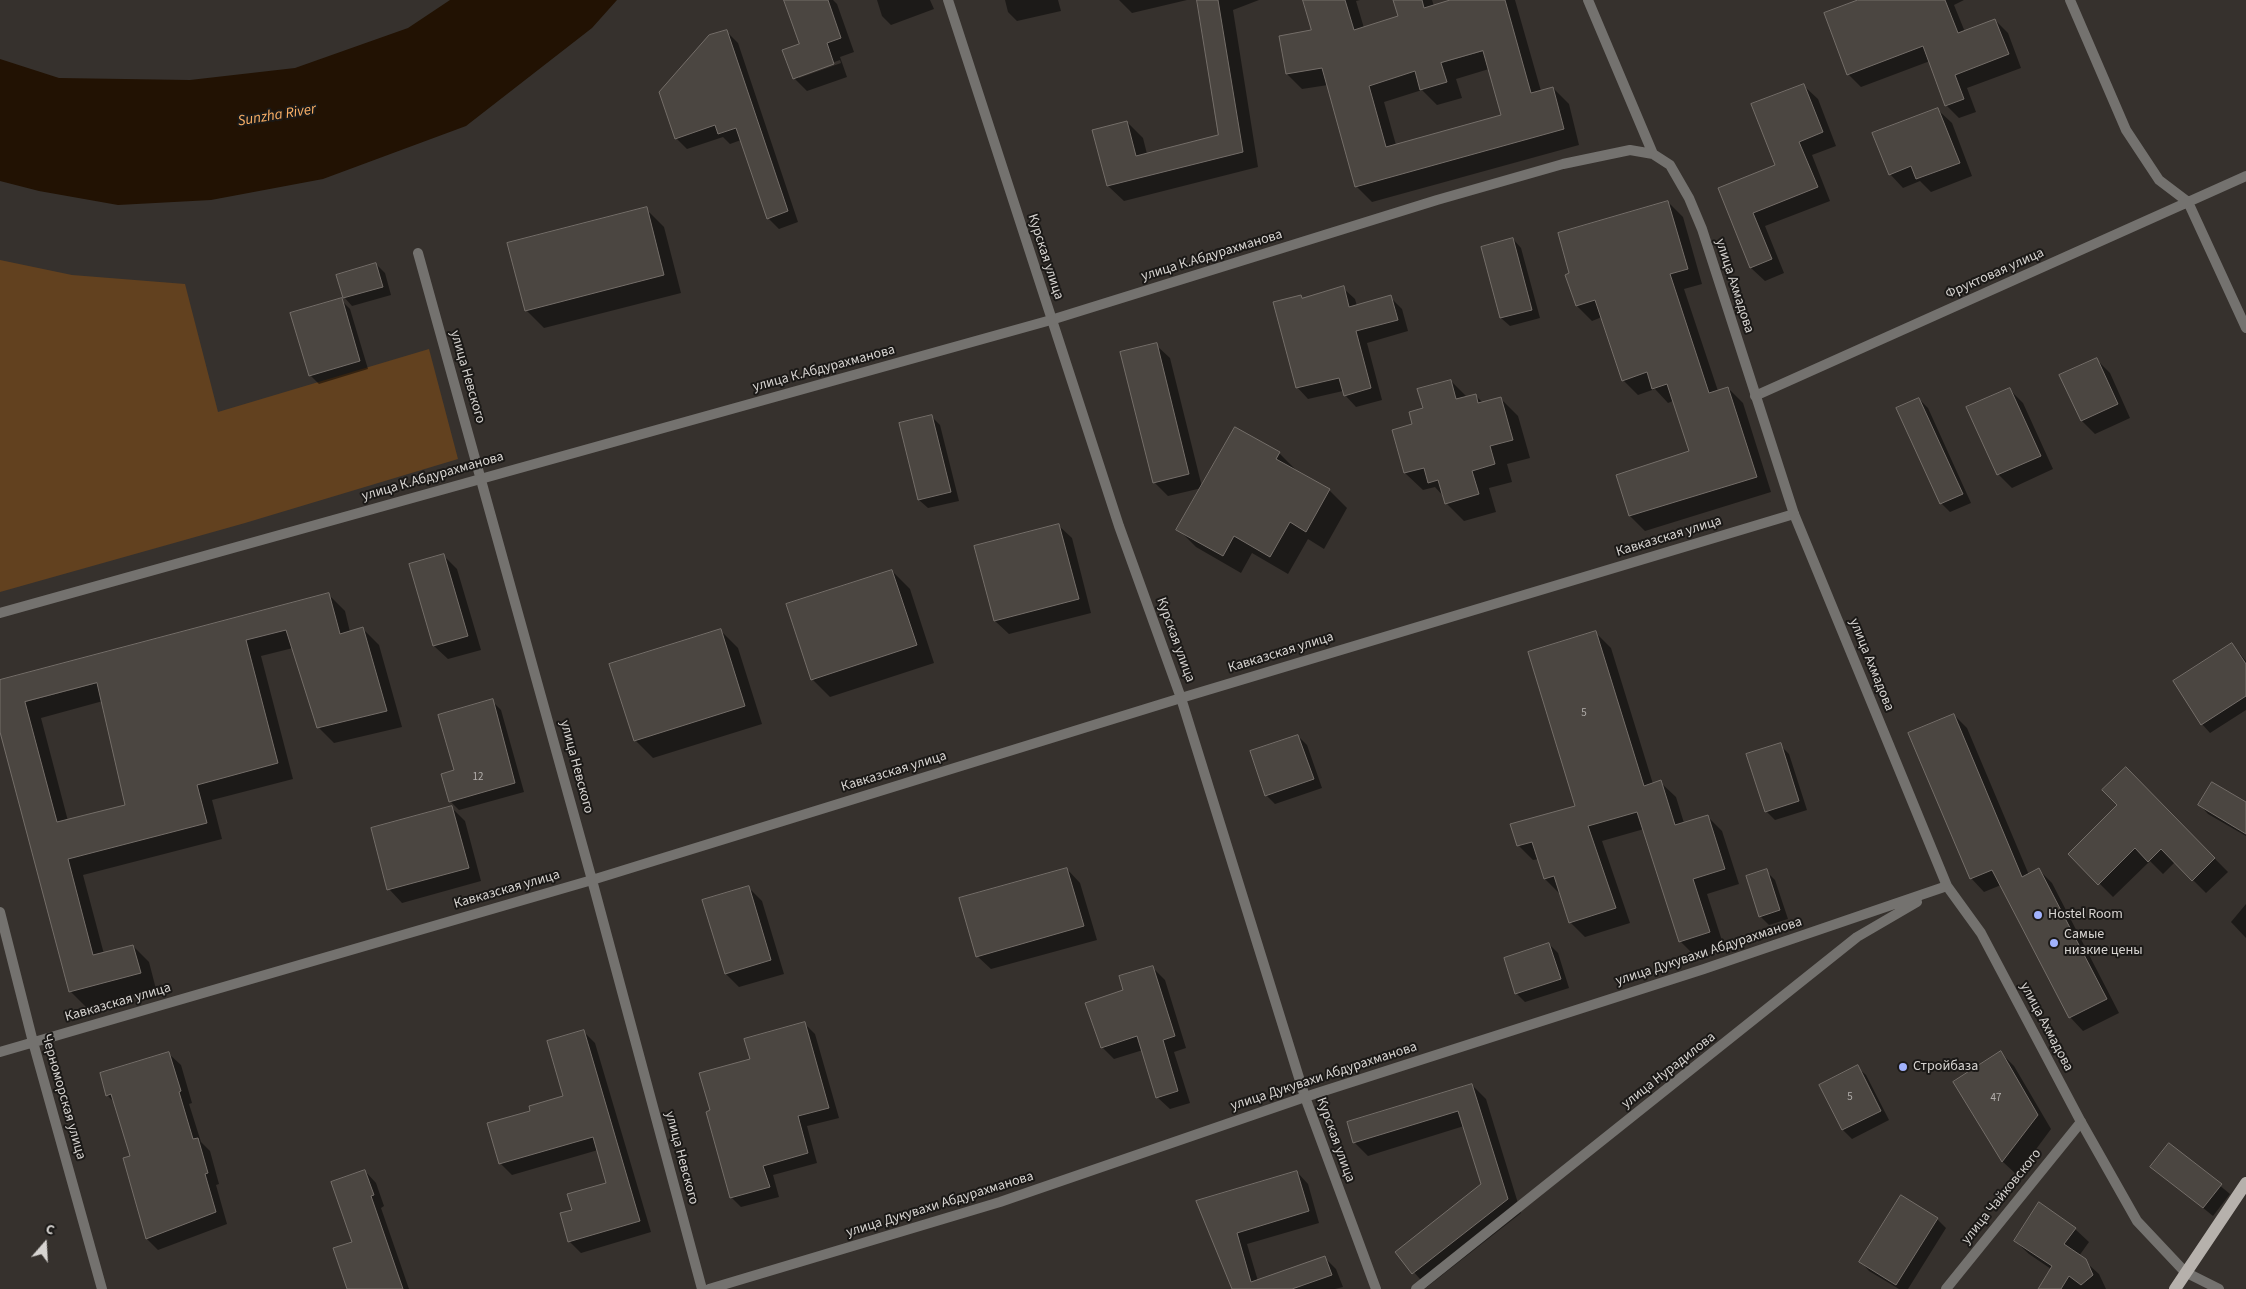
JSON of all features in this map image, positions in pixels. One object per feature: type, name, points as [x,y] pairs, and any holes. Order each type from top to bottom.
[{"type":"main road","points":[[2175,1289],[2246,1183]]},
{"type":"street","name":"Курская улица","points":[[948,0],[1119,526],[1181,698],[1305,1097],[1376,1289]]},
{"type":"street","name":"улица Ахмадова","points":[[1588,0],[1653,154],[1670,165],[1689,198],[1702,229],[1794,514],[1947,886],[1982,933],[2080,1122],[2137,1222],[2185,1272],[2220,1289]]},
{"type":"street","points":[[2070,0],[2126,130],[2159,180],[2188,202],[2246,328]]},
{"type":"street","name":"улица К.Абдурахманова","points":[[0,613],[1052,320],[1428,203],[1564,164],[1630,150],[1653,154]]},
{"type":"street","name":"Фруктовая улица","points":[[1755,396],[2246,176]]},
{"type":"street","name":"улица Невского","points":[[418,254],[592,880],[702,1289]]},
{"type":"street","name":"Кавказская улица","points":[[0,1052],[592,880],[1181,698],[1794,514]]},
{"type":"street","name":"улица Дукувахи Абдурахманова","points":[[709,1289],[1000,1202],[1305,1097],[1704,969],[1947,886]]},
{"type":"street","name":"улица Нурадилова","points":[[1416,1289],[1857,937],[1896,912],[1947,886]]},
{"type":"street","name":"Черноморская улица","points":[[0,912],[33,1042],[102,1289]]},
{"type":"street","name":"улица Чайковского","points":[[1946,1289],[2080,1122]]},
{"type":"shaded area","points":[[0,260],[72,275],[185,284],[218,412],[429,349],[458,459],[245,523],[0,592]]},
{"type":"water","name":"Sunzha River","points":[[450,0],[617,0],[592,28],[466,126],[323,179],[211,200],[118,205],[39,191],[0,181],[0,59],[59,78],[190,80],[295,68],[408,28]]},
{"type":"building","points":[[784,0],[828,0],[841,38],[827,43],[834,64],[793,79],[782,50],[799,44]]},
{"type":"building","points":[[1197,0],[1218,0],[1243,152],[1107,186],[1092,130],[1127,121],[1136,156],[1218,135]]},
{"type":"building","points":[[1303,0],[1345,0],[1354,30],[1398,16],[1393,0],[1422,0],[1424,8],[1450,0],[1505,0],[1531,93],[1553,87],[1564,129],[1355,187],[1322,68],[1286,74],[1279,36],[1311,30]],"holes":[[[1483,51],[1501,115],[1386,147],[1369,86],[1415,71],[1420,90],[1447,82],[1441,63]]]},
{"type":"building","points":[[1858,0],[1945,0],[1958,33],[1995,19],[2009,54],[1955,75],[1964,99],[1945,106],[1923,46],[1847,75],[1824,13]]},
{"type":"building","points":[[727,30],[788,211],[767,219],[736,128],[718,134],[715,125],[675,139],[659,92],[709,35]]},
{"type":"building","points":[[1804,84],[1823,132],[1799,142],[1818,187],[1753,213],[1772,259],[1750,268],[1718,188],[1775,165],[1751,104]]},
{"type":"building","points":[[1938,108],[1960,163],[1916,179],[1911,166],[1889,175],[1872,133]]},
{"type":"building","points":[[1668,201],[1688,269],[1670,274],[1709,393],[1728,387],[1757,477],[1629,516],[1616,475],[1689,451],[1667,384],[1652,389],[1647,372],[1622,381],[1595,300],[1576,306],[1565,275],[1569,273],[1558,233]]},
{"type":"building","points":[[647,207],[664,275],[525,311],[507,243]]},
{"type":"building","points":[[1513,238],[1532,310],[1500,318],[1481,247]]},
{"type":"building","points":[[376,263],[383,287],[343,298],[336,275]]},
{"type":"building","points":[[1344,286],[1349,307],[1391,295],[1398,320],[1356,331],[1371,388],[1344,396],[1339,378],[1296,388],[1273,302],[1301,295],[1302,298]]},
{"type":"building","points":[[342,298],[360,361],[309,376],[290,313]]},
{"type":"building","points":[[1157,343],[1189,474],[1153,483],[1120,352]]},
{"type":"building","points":[[2097,358],[2118,404],[2081,421],[2059,375]]},
{"type":"building","points":[[1451,380],[1456,399],[1476,394],[1478,403],[1501,397],[1513,440],[1490,446],[1495,464],[1472,471],[1479,494],[1445,504],[1438,480],[1428,483],[1424,468],[1404,473],[1392,430],[1412,424],[1409,412],[1423,408],[1417,389]]},
{"type":"building","points":[[2010,388],[2041,456],[1997,475],[1966,407]]},
{"type":"building","points":[[1919,398],[1963,494],[1940,504],[1896,408]]},
{"type":"building","points":[[932,415],[951,492],[918,500],[899,423]]},
{"type":"building","points":[[1235,427],[1280,452],[1276,459],[1330,489],[1306,532],[1290,522],[1270,557],[1234,536],[1223,556],[1176,530]]},
{"type":"building","points":[[1059,524],[1079,599],[994,621],[974,546]]},
{"type":"building","points":[[444,554],[468,636],[433,646],[409,564]]},
{"type":"building","points":[[892,570],[917,645],[811,680],[786,604]]},
{"type":"building","points":[[329,593],[340,634],[363,627],[387,711],[317,728],[286,630],[246,640],[278,763],[197,785],[207,823],[68,859],[93,955],[133,945],[141,973],[69,992],[0,732],[0,680]],"holes":[[[97,683],[125,805],[57,822],[25,702]]]},
{"type":"building","points":[[721,629],[745,706],[634,741],[609,664]]},
{"type":"building","points":[[1596,631],[1644,786],[1661,780],[1675,825],[1708,815],[1725,869],[1693,879],[1710,932],[1679,942],[1637,812],[1588,826],[1616,908],[1569,923],[1554,876],[1544,879],[1532,842],[1517,846],[1510,824],[1575,806],[1528,652]]},
{"type":"building","points":[[2232,643],[2246,664],[2246,696],[2201,725],[2173,681]]},
{"type":"building","points":[[493,699],[515,783],[449,802],[441,774],[454,770],[438,715]]},
{"type":"building","points":[[1954,714],[2022,877],[2039,868],[2107,999],[2069,1018],[1992,870],[1970,879],[1908,733]]},
{"type":"building","points":[[1298,735],[1314,779],[1265,796],[1250,751]]},
{"type":"building","points":[[1781,743],[1799,801],[1765,812],[1746,754]]},
{"type":"building","points":[[2126,767],[2215,858],[2192,881],[2161,849],[2148,862],[2135,848],[2098,885],[2068,854],[2117,805],[2102,790]]},
{"type":"building","points":[[2212,782],[2246,802],[2246,834],[2198,805]]},
{"type":"building","points":[[452,806],[469,868],[387,890],[371,828]]},
{"type":"building","points":[[1067,868],[1084,926],[976,957],[959,898]]},
{"type":"building","points":[[1767,869],[1780,910],[1759,917],[1746,876]]},
{"type":"building","points":[[749,886],[771,960],[725,974],[702,900]]},
{"type":"building","points":[[1549,943],[1561,979],[1515,994],[1504,958]]},
{"type":"building","points":[[1153,966],[1175,1036],[1163,1040],[1178,1091],[1156,1098],[1137,1036],[1101,1048],[1085,1003],[1123,990],[1119,976]]},
{"type":"building","points":[[805,1022],[829,1108],[798,1116],[808,1153],[763,1166],[770,1187],[730,1198],[706,1112],[710,1110],[699,1073],[750,1059],[744,1039]]},
{"type":"building","points":[[584,1030],[640,1221],[568,1242],[560,1213],[572,1210],[567,1194],[606,1183],[593,1137],[499,1164],[487,1123],[530,1111],[529,1106],[563,1096],[547,1041]]},
{"type":"building","points":[[2001,1051],[2038,1115],[2002,1162],[1953,1082]]},
{"type":"building","points":[[169,1052],[193,1139],[198,1138],[208,1173],[205,1174],[216,1212],[146,1239],[123,1158],[130,1156],[111,1094],[106,1096],[100,1073]]},
{"type":"building","points":[[1858,1065],[1881,1111],[1842,1130],[1819,1085]]},
{"type":"building","points":[[1472,1084],[1508,1199],[1412,1274],[1395,1252],[1481,1184],[1458,1111],[1353,1143],[1347,1122]]},
{"type":"building","points":[[2169,1143],[2222,1184],[2203,1208],[2150,1167]]},
{"type":"building","points":[[365,1170],[374,1195],[371,1196],[403,1289],[347,1289],[333,1248],[352,1242],[331,1182]]},
{"type":"building","points":[[1297,1171],[1309,1211],[1237,1233],[1251,1282],[1325,1256],[1332,1275],[1292,1289],[1232,1289],[1196,1201]]},
{"type":"building","points":[[1901,1195],[1938,1218],[1896,1285],[1859,1262]]},
{"type":"building","points":[[2039,1202],[2076,1228],[2064,1244],[2086,1259],[2093,1275],[2081,1285],[2069,1276],[2061,1289],[2038,1289],[2052,1266],[2014,1241]]},
{"type":"place","name":"Hostel Room","points":[[2038,915]]},
{"type":"place","name":"Самые низкие цены","points":[[2054,943]]},
{"type":"place","name":"Стройбаза","points":[[1903,1067]]}]
